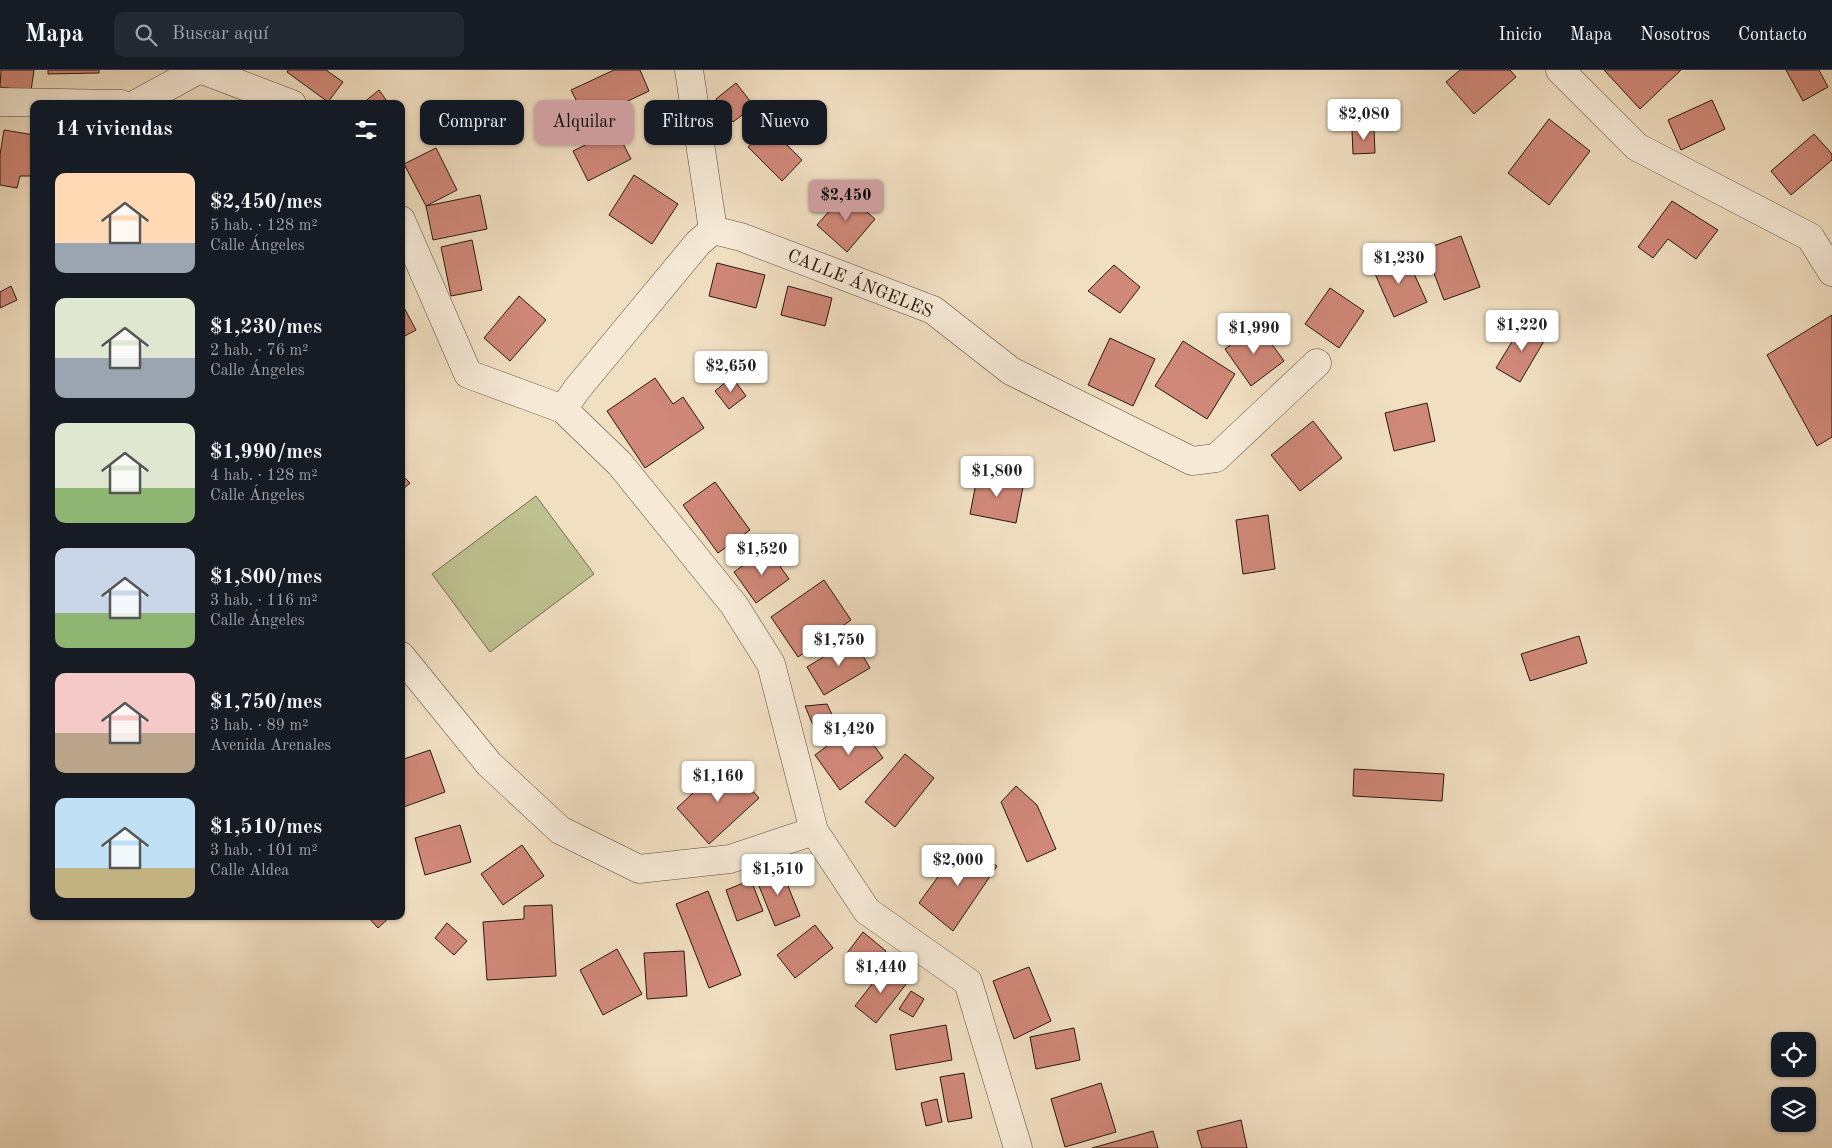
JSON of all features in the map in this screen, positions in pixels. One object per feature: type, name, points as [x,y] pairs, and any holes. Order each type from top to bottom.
[{"type":"street","points":[[144,100],[200,70],[281,100]]},
{"type":"street","points":[[562,409],[698,243],[713,230],[689,70]]},
{"type":"street","points":[[1560,70],[1636,147],[1810,237],[1832,272]]},
{"type":"street","points":[[0,102],[30,102]]},
{"type":"street","points":[[405,229],[468,374],[562,409],[620,464],[734,605],[771,664],[814,831],[867,911],[968,982],[1018,1148]]},
{"type":"street","name":"CALLE ÁNGELES","points":[[713,230],[741,237],[933,310],[1011,371],[1192,461],[1216,458],[1317,363]]},
{"type":"street","points":[[405,661],[489,764],[560,830],[638,869],[730,859],[814,831]]},
{"type":"green space","points":[[536,496],[594,574],[490,652],[432,574]]},
{"type":"building","points":[[1,70],[34,70],[31,91],[0,87]]},
{"type":"building","points":[[48,70],[99,70],[99,73],[48,74]]},
{"type":"building","points":[[288,70],[326,70],[343,82],[330,100],[325,100],[287,72]]},
{"type":"building","points":[[614,70],[640,70],[649,91],[630,100],[576,100],[571,90]]},
{"type":"building","points":[[1460,70],[1510,70],[1516,77],[1474,114],[1446,82]]},
{"type":"building","points":[[1604,70],[1681,70],[1640,109]]},
{"type":"building","points":[[1786,70],[1819,70],[1828,87],[1803,101]]},
{"type":"building","points":[[736,83],[749,100],[742,100],[742,115],[733,122],[732,100],[716,99]]},
{"type":"building","points":[[379,90],[386,100],[367,100]]},
{"type":"building","points":[[1712,100],[1725,129],[1681,150],[1668,120]]},
{"type":"building","points":[[1549,119],[1590,151],[1549,205],[1508,173]]},
{"type":"building","points":[[1374,129],[1375,153],[1353,154],[1352,130]]},
{"type":"building","points":[[4,130],[30,134],[30,176],[20,176],[17,188],[0,185],[0,155]]},
{"type":"building","points":[[1814,134],[1832,154],[1832,160],[1791,195],[1771,171]]},
{"type":"building","points":[[585,145],[624,145],[631,159],[588,181],[573,151]]},
{"type":"building","points":[[750,145],[787,145],[802,160],[782,181],[748,147]]},
{"type":"building","points":[[436,148],[457,190],[426,206],[405,164]]},
{"type":"building","points":[[634,175],[678,204],[652,244],[609,215]]},
{"type":"building","points":[[845,193],[875,219],[847,252],[817,225]]},
{"type":"building","points":[[480,195],[487,229],[433,240],[426,206]]},
{"type":"building","points":[[1672,201],[1718,230],[1696,259],[1668,239],[1653,258],[1638,247]]},
{"type":"building","points":[[1461,236],[1480,287],[1444,300],[1425,249]]},
{"type":"building","points":[[472,240],[482,290],[451,296],[441,247]]},
{"type":"building","points":[[1404,252],[1427,302],[1394,317],[1372,267]]},
{"type":"building","points":[[717,263],[765,275],[756,308],[709,296]]},
{"type":"building","points":[[1114,265],[1140,287],[1120,313],[1088,291]]},
{"type":"building","points":[[11,286],[17,300],[0,308],[0,292]]},
{"type":"building","points":[[788,286],[832,298],[825,326],[781,315]]},
{"type":"building","points":[[1330,288],[1364,311],[1339,348],[1305,324]]},
{"type":"building","points":[[519,296],[546,320],[510,361],[484,338]]},
{"type":"building","points":[[405,309],[416,330],[405,336]]},
{"type":"building","points":[[1832,315],[1832,437],[1817,446],[1767,355]]},
{"type":"building","points":[[1524,322],[1547,336],[1520,382],[1496,368]]},
{"type":"building","points":[[1258,325],[1284,361],[1251,386],[1225,349]]},
{"type":"building","points":[[1110,338],[1155,359],[1133,406],[1088,385]]},
{"type":"building","points":[[1183,341],[1235,374],[1207,419],[1155,386]]},
{"type":"building","points":[[732,377],[746,396],[729,409],[715,391]]},
{"type":"building","points":[[655,378],[673,404],[683,397],[704,428],[645,468],[607,411]]},
{"type":"building","points":[[1427,403],[1435,441],[1394,451],[1385,413]]},
{"type":"building","points":[[1313,421],[1342,458],[1300,491],[1271,455]]},
{"type":"building","points":[[978,473],[1024,482],[1016,523],[970,514]]},
{"type":"building","points":[[405,478],[410,483],[405,487]]},
{"type":"building","points":[[715,482],[750,530],[718,553],[683,505]]},
{"type":"building","points":[[1268,515],[1275,569],[1243,574],[1236,520]]},
{"type":"building","points":[[767,548],[789,579],[756,603],[734,572]]},
{"type":"building","points":[[824,580],[851,620],[798,657],[771,617]]},
{"type":"building","points":[[1579,636],[1587,663],[1530,681],[1521,654]]},
{"type":"building","points":[[853,639],[870,668],[824,695],[807,667]]},
{"type":"building","points":[[827,704],[836,723],[816,732],[805,706]]},
{"type":"building","points":[[858,723],[883,758],[840,790],[815,755]]},
{"type":"building","points":[[430,750],[445,792],[405,807],[405,759]]},
{"type":"building","points":[[905,754],[934,778],[895,827],[865,802]]},
{"type":"building","points":[[726,762],[759,798],[709,844],[677,808]]},
{"type":"building","points":[[1354,769],[1444,774],[1442,801],[1353,796]]},
{"type":"building","points":[[1016,786],[1037,805],[1056,849],[1027,862],[1001,802]]},
{"type":"building","points":[[460,825],[471,862],[425,875],[415,838]]},
{"type":"building","points":[[522,845],[544,876],[503,905],[481,874]]},
{"type":"building","points":[[961,845],[997,866],[953,931],[919,903]]},
{"type":"building","points":[[780,866],[800,916],[775,926],[755,876]]},
{"type":"building","points":[[751,880],[763,911],[737,921],[726,890]]},
{"type":"building","points":[[708,891],[741,975],[709,988],[676,904]]},
{"type":"building","points":[[552,905],[556,976],[487,980],[483,922],[524,919],[524,906]]},
{"type":"building","points":[[371,920],[387,920],[378,928]]},
{"type":"building","points":[[447,923],[467,941],[454,955],[435,938]]},
{"type":"building","points":[[815,925],[833,948],[795,978],[777,955]]},
{"type":"building","points":[[863,932],[886,951],[870,971],[847,953]]},
{"type":"building","points":[[617,949],[642,994],[603,1015],[580,970]]},
{"type":"building","points":[[684,951],[687,996],[647,999],[644,953]]},
{"type":"building","points":[[886,966],[907,983],[876,1023],[855,1006]]},
{"type":"building","points":[[1029,967],[1051,1021],[1014,1039],[993,981]]},
{"type":"building","points":[[911,991],[924,999],[913,1017],[899,1009]]},
{"type":"building","points":[[946,1025],[952,1060],[896,1070],[890,1035]]},
{"type":"building","points":[[1074,1028],[1080,1060],[1036,1069],[1030,1037]]},
{"type":"building","points":[[964,1073],[972,1118],[948,1122],[940,1077]]},
{"type":"building","points":[[1101,1083],[1116,1132],[1065,1147],[1051,1099]]},
{"type":"building","points":[[937,1099],[942,1122],[926,1126],[921,1103]]},
{"type":"building","points":[[1241,1120],[1247,1148],[1202,1148],[1197,1131]]},
{"type":"building","points":[[1153,1131],[1158,1148],[1092,1148]]}]
